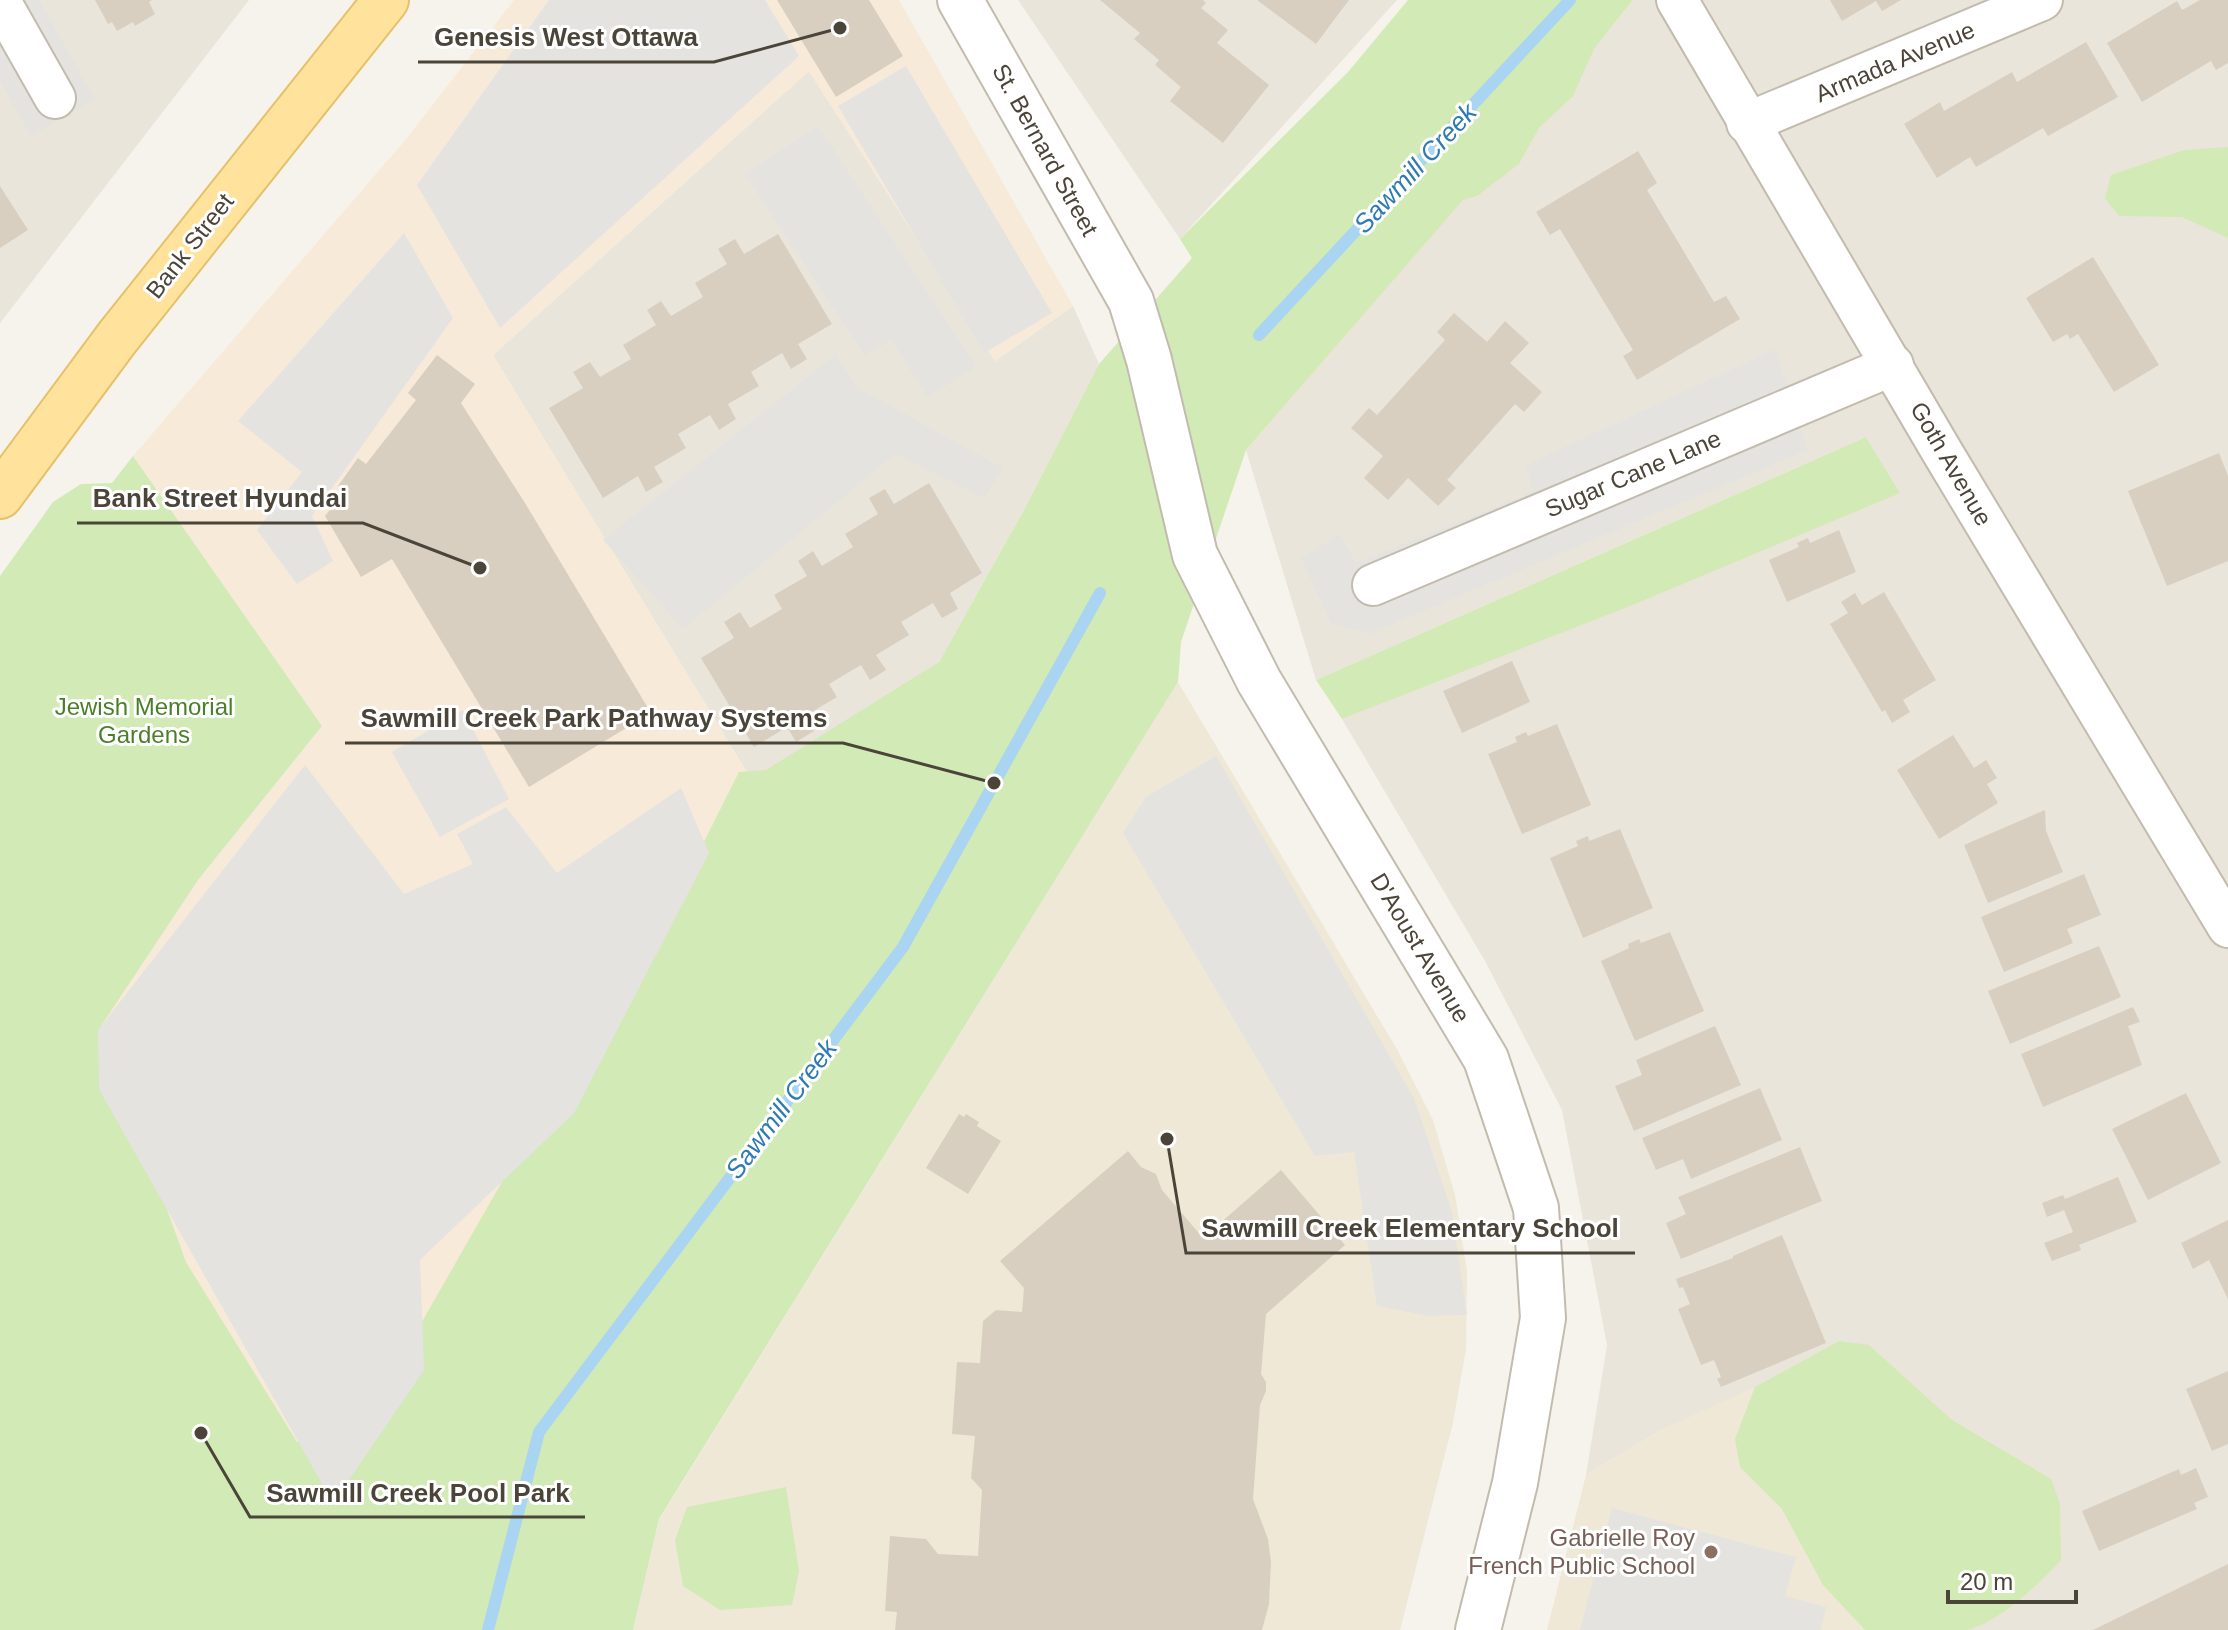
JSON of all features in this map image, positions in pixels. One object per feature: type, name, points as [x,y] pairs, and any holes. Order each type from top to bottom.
[{"type":"main road","name":"Bank Street","points":[[6,475],[386,0]]},
{"type":"street","name":"Goth Avenue","points":[[1677,0],[1941,450],[2228,927]]},
{"type":"street","name":"Armada Avenue","points":[[1747,123],[2042,0]]},
{"type":"street","points":[[0,1],[55,98]]},
{"type":"street","name":"St. Bernard Street","points":[[970,3],[1131,301]]},
{"type":"street","name":"D'Aoust Avenue","points":[[1131,301],[1149,360],[1195,555],[1272,704],[1486,1059],[1536,1208],[1543,1318],[1515,1483],[1478,1630]]},
{"type":"street","name":"Sugar Cane Lane","points":[[1373,585],[1893,365]]},
{"type":"shaded area","points":[[0,0],[249,0],[0,323]]},
{"type":"shaded area","points":[[0,0],[39,0],[95,99],[31,136],[0,81]]},
{"type":"shaded area","points":[[514,0],[899,0],[1073,306],[995,361],[809,71],[493,355],[815,884],[395,1605],[186,1262],[95,1008],[322,726],[133,456],[407,138]]},
{"type":"shaded area","points":[[549,0],[765,0],[799,56],[500,328],[417,185]]},
{"type":"shaded area","points":[[1018,0],[1397,0],[1180,239]]},
{"type":"shaded area","points":[[1633,0],[2228,0],[2228,1630],[1901,1630],[1663,1429],[1586,1475],[1607,1345],[1562,1110],[1485,961],[1342,719],[1899,492],[1866,437],[1316,680],[1246,450]]},
{"type":"shaded area","points":[[906,66],[1052,313],[984,353],[838,106]]},
{"type":"shaded area","points":[[809,71],[995,361],[1073,306],[1099,364],[1025,508],[815,884],[493,355]]},
{"type":"shaded area","points":[[818,126],[976,366],[928,397],[891,340],[865,356],[745,174]]},
{"type":"shaded area","points":[[404,233],[453,318],[312,516],[333,561],[297,584],[257,530],[302,472],[238,421]]},
{"type":"shaded area","points":[[1775,349],[1808,450],[1369,634],[1331,624],[1301,558],[1340,534],[1356,563],[1533,492],[1526,465]]},
{"type":"shaded area","points":[[836,354],[856,387],[1003,468],[984,498],[896,454],[683,629],[603,540]]},
{"type":"shaded area","points":[[1178,682],[1398,1051],[1433,1120],[1455,1195],[1467,1271],[1466,1349],[1453,1423],[1400,1630],[633,1630],[659,1520]]},
{"type":"shaded area","points":[[463,710],[509,799],[440,837],[392,752]]},
{"type":"shaded area","points":[[1216,756],[1414,1098],[1452,1212],[1467,1315],[1429,1316],[1377,1306],[1354,1152],[1315,1156],[1123,833],[1146,797]]},
{"type":"shaded area","points":[[305,765],[404,894],[473,864],[457,834],[506,807],[557,873],[681,788],[709,853],[574,1113],[420,1260],[424,1370],[333,1503],[99,1089],[98,1030]]},
{"type":"shaded area","name":"Gabrielle Roy French Public School","points":[[1755,1387],[1901,1630],[1547,1630],[1586,1475],[1663,1429]]},
{"type":"shaded area","points":[[1612,1508],[1796,1557],[1785,1596],[1826,1607],[1821,1630],[1580,1630]]},
{"type":"green space","name":"Jewish Memorial Gardens","points":[[1408,0],[1633,0],[1594,49],[1573,96],[1539,128],[1519,164],[1477,196],[1463,200],[1246,450],[1181,642],[1178,682],[659,1519],[633,1630],[0,1630],[0,576],[53,502],[81,484],[112,483],[133,456],[322,726],[198,880],[101,1026],[186,1262],[297,1442],[383,1390],[503,1180],[582,1085],[739,772],[766,770],[939,662],[1025,508],[1099,364],[1192,258],[1180,239],[1348,72]]},
{"type":"green space","points":[[2228,147],[2228,238],[2182,217],[2119,216],[2105,198],[2111,175],[2184,150]]},
{"type":"green space","points":[[1866,437],[1900,493],[1635,604],[1342,719],[1316,680]]},
{"type":"green space","points":[[1839,1341],[1869,1345],[1952,1420],[2051,1479],[2060,1504],[2061,1560],[2004,1612],[1977,1627],[1966,1630],[1865,1630],[1823,1585],[1782,1509],[1740,1467],[1735,1439],[1755,1387]]},
{"type":"green space","points":[[786,1487],[799,1571],[792,1605],[720,1610],[683,1586],[675,1540],[687,1507]]},
{"type":"building","points":[[95,0],[152,0],[149,2],[155,14],[135,26],[133,22],[117,31],[112,22],[108,24]]},
{"type":"building","points":[[777,0],[869,0],[903,56],[836,97]]},
{"type":"building","points":[[1100,0],[1203,0],[1206,3],[1201,8],[1228,30],[1217,43],[1269,85],[1223,143],[1170,101],[1181,87],[1155,65],[1159,60],[1134,39],[1140,33]]},
{"type":"building","points":[[1257,0],[1349,0],[1316,44]]},
{"type":"building","points":[[1830,0],[1901,0],[1882,11],[1876,1],[1842,21]]},
{"type":"building","points":[[2200,0],[2228,0],[2228,63],[2216,70],[2211,61],[2142,102],[2107,43],[2177,1],[2182,10]]},
{"type":"building","points":[[2086,42],[2118,97],[2048,136],[2043,128],[1976,167],[1970,157],[1937,178],[1904,124],[1940,102],[1944,111],[2012,72],[2017,82]]},
{"type":"building","points":[[1638,151],[1657,183],[1647,190],[1714,302],[1726,296],[1740,319],[1637,380],[1623,356],[1633,350],[1560,229],[1550,235],[1536,212]]},
{"type":"building","points":[[0,186],[28,230],[0,248]]},
{"type":"building","points":[[778,234],[832,324],[798,344],[807,359],[791,369],[782,353],[751,372],[759,386],[728,404],[736,419],[719,430],[710,415],[678,434],[686,448],[654,467],[663,482],[646,492],[638,476],[603,498],[549,408],[583,388],[573,372],[590,362],[600,377],[631,359],[623,345],[656,325],[647,310],[661,301],[671,316],[703,297],[695,283],[727,264],[718,249],[735,239],[744,254]]},
{"type":"building","points":[[2093,257],[2159,365],[2114,392],[2078,334],[2070,339],[2067,334],[2053,342],[2026,298]]},
{"type":"building","points":[[1454,313],[1487,342],[1505,321],[1529,343],[1510,363],[1542,392],[1524,412],[1515,404],[1447,480],[1456,488],[1438,506],[1408,478],[1388,500],[1364,478],[1383,456],[1351,428],[1369,408],[1377,415],[1445,340],[1437,332]]},
{"type":"building","points":[[437,355],[475,384],[461,403],[651,713],[529,787],[392,559],[361,577],[325,516],[345,491],[338,486],[358,458],[366,464],[416,400],[408,393]]},
{"type":"building","points":[[2219,453],[2228,476],[2228,561],[2167,586],[2128,491]]},
{"type":"building","points":[[929,483],[982,573],[950,593],[958,609],[942,618],[933,603],[901,622],[909,635],[876,655],[886,670],[870,680],[861,665],[829,684],[837,697],[805,716],[814,731],[796,742],[787,727],[754,747],[701,658],[734,638],[724,622],[740,612],[750,628],[782,609],[774,595],[807,576],[798,561],[813,551],[822,566],[853,547],[845,534],[878,514],[869,498],[885,489],[894,504]]},
{"type":"building","points":[[1839,530],[1856,572],[1787,602],[1769,560],[1799,547],[1797,543],[1808,538],[1810,543]]},
{"type":"building","points":[[1884,592],[1936,680],[1903,700],[1910,712],[1892,723],[1885,710],[1882,712],[1830,624],[1848,613],[1841,602],[1855,593],[1862,605]]},
{"type":"building","points":[[1512,661],[1530,702],[1462,733],[1443,691]]},
{"type":"building","points":[[1557,724],[1591,805],[1522,834],[1488,754],[1517,742],[1515,737],[1526,732],[1528,736]]},
{"type":"building","points":[[1953,735],[1974,768],[1986,760],[1997,778],[1987,784],[1998,803],[1939,839],[1897,770]]},
{"type":"building","points":[[2045,810],[2046,831],[2063,872],[1988,903],[1964,845]]},
{"type":"building","points":[[1620,829],[1653,908],[1583,938],[1550,858],[1578,846],[1576,841],[1588,836],[1589,841]]},
{"type":"building","points":[[2084,874],[2101,915],[2067,929],[2073,943],[2004,972],[1981,917]]},
{"type":"building","points":[[1670,932],[1704,1011],[1635,1041],[1601,961],[1629,948],[1628,944],[1639,939],[1641,943]]},
{"type":"building","points":[[2099,946],[2121,997],[2010,1044],[1988,991]]},
{"type":"building","points":[[2133,1007],[2140,1022],[2128,1026],[2142,1065],[2043,1107],[2021,1054]]},
{"type":"building","points":[[1715,1026],[1741,1085],[1634,1131],[1615,1086],[1642,1075],[1636,1060]]},
{"type":"building","points":[[1760,1088],[1782,1140],[1691,1179],[1683,1159],[1656,1170],[1642,1138]]},
{"type":"building","points":[[2186,1093],[2221,1163],[2148,1200],[2112,1129]]},
{"type":"building","points":[[959,1114],[964,1117],[966,1114],[979,1122],[977,1126],[1001,1141],[968,1194],[926,1168]]},
{"type":"building","points":[[1800,1147],[1822,1201],[1681,1259],[1666,1223],[1686,1214],[1678,1197]]},
{"type":"building","points":[[1128,1151],[1141,1167],[1156,1174],[1162,1190],[1203,1238],[1281,1170],[1345,1245],[1266,1314],[1261,1374],[1266,1382],[1266,1391],[1260,1405],[1253,1499],[1268,1539],[1271,1562],[1269,1604],[1262,1630],[895,1630],[897,1612],[885,1611],[890,1536],[926,1539],[938,1554],[978,1556],[982,1490],[971,1478],[975,1436],[952,1434],[957,1362],[980,1363],[983,1321],[996,1310],[1022,1312],[1024,1288],[1000,1261]]},
{"type":"building","points":[[2118,1177],[2137,1222],[2079,1245],[2081,1250],[2052,1261],[2044,1243],[2073,1232],[2064,1210],[2047,1217],[2042,1203],[2063,1195],[2065,1199]]},
{"type":"building","points":[[2228,1220],[2228,1299],[2209,1260],[2193,1269],[2181,1243]]},
{"type":"building","points":[[1782,1235],[1826,1343],[1721,1387],[1717,1379],[1721,1377],[1714,1360],[1701,1365],[1678,1309],[1690,1304],[1676,1279],[1733,1258]]},
{"type":"building","points":[[2228,1371],[2228,1444],[2212,1451],[2186,1389]]},
{"type":"building","points":[[2196,1468],[2208,1497],[2194,1503],[2197,1509],[2099,1551],[2082,1511],[2179,1469],[2181,1475]]},
{"type":"building","points":[[2228,1564],[2228,1630],[2093,1630]]},
{"type":"waterway","name":"Sawmill Creek","points":[[1259,335],[1570,0]]},
{"type":"waterway","name":"Sawmill Creek","points":[[488,1630],[539,1432],[903,947],[1100,593]]},
{"type":"place","name":"Genesis West Ottawa","points":[[840,28]]},
{"type":"place","name":"Bank Street Hyundai","points":[[480,568]]},
{"type":"place","name":"Sawmill Creek Park Pathway Systems","points":[[994,783]]},
{"type":"place","name":"Sawmill Creek Elementary School","points":[[1167,1139]]},
{"type":"place","name":"Sawmill Creek Pool Park","points":[[201,1433]]},
{"type":"place","name":"Gabrielle Roy French Public School","points":[[1711,1552]]}]
